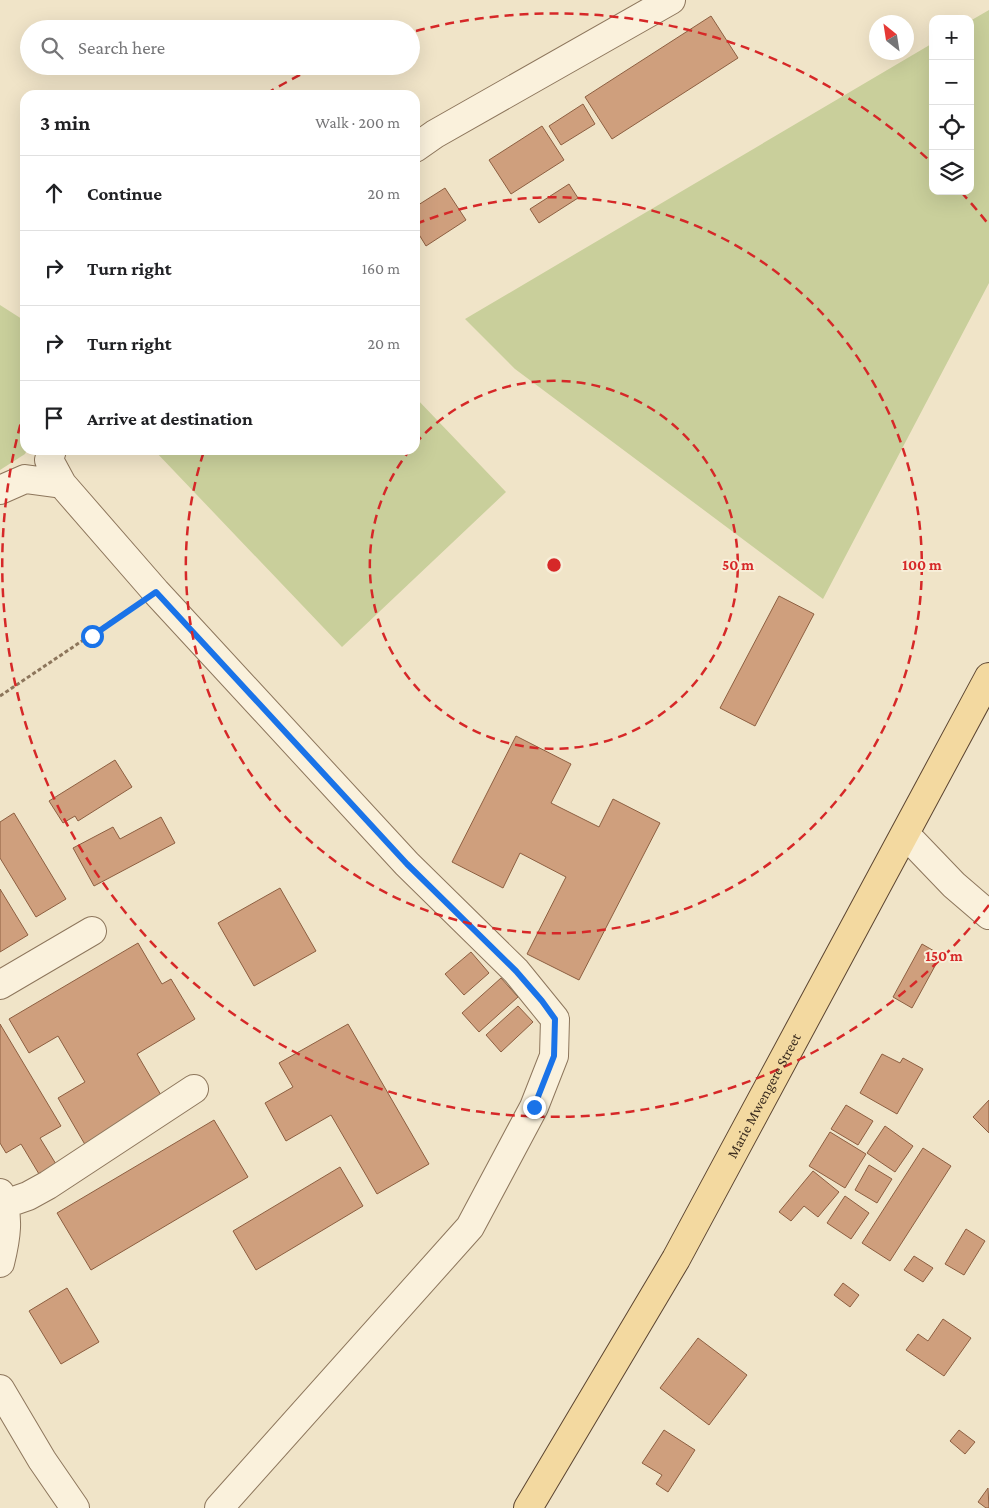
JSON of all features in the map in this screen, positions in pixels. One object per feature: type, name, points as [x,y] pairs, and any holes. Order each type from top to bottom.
[{"type":"main road","name":"Marie Mwengere Street","points":[[528,1508],[676,1259],[906,835],[989,677]]},
{"type":"street","points":[[420,144],[435,134],[671,0]]},
{"type":"street","points":[[50,455],[49,460],[62,484],[156,592],[407,864],[516,971],[555,1019],[554,1056],[541,1090],[470,1227],[219,1508]]},
{"type":"street","points":[[0,490],[24,479],[62,484]]},
{"type":"street","points":[[906,835],[954,884],[989,915]]},
{"type":"street","points":[[0,986],[92,931]]},
{"type":"street","points":[[0,1263],[7,1228],[2,1199],[28,1196],[48,1185],[194,1089]]},
{"type":"street","points":[[0,1389],[42,1460],[75,1508]]},
{"type":"path","points":[[0,696],[156,592]]},
{"type":"green space","points":[[989,10],[989,283],[823,599],[515,369],[465,319],[904,60],[914,60],[914,54],[929,45],[929,195],[974,195],[974,19]]},
{"type":"green space","points":[[0,305],[20,318],[20,455],[23,455],[0,470]]},
{"type":"green space","points":[[420,402],[506,492],[342,647],[159,455],[420,455]]},
{"type":"building","points":[[711,16],[738,58],[612,139],[585,97]]},
{"type":"building","points":[[583,104],[595,124],[561,145],[549,126]]},
{"type":"building","points":[[542,126],[564,160],[511,194],[489,160]]},
{"type":"building","points":[[569,184],[578,198],[539,223],[530,209]]},
{"type":"building","points":[[445,188],[466,220],[426,246],[420,236],[420,204]]},
{"type":"building","points":[[779,596],[814,614],[755,726],[720,708]]},
{"type":"building","points":[[516,736],[571,764],[551,803],[599,827],[613,799],[660,823],[579,980],[527,954],[566,877],[520,853],[503,888],[452,862]]},
{"type":"building","points":[[115,760],[132,787],[78,821],[75,816],[63,823],[49,801]]},
{"type":"building","points":[[14,813],[66,899],[36,917],[0,858],[0,822]]},
{"type":"building","points":[[161,817],[175,843],[94,886],[73,848],[113,827],[120,839]]},
{"type":"building","points":[[280,888],[316,951],[254,986],[218,923]]},
{"type":"building","points":[[0,889],[28,935],[0,952]]},
{"type":"building","points":[[138,943],[162,984],[171,979],[195,1019],[137,1054],[165,1102],[87,1148],[58,1098],[85,1082],[58,1036],[29,1053],[9,1019]]},
{"type":"building","points":[[922,944],[941,955],[912,1008],[893,997]]},
{"type":"building","points":[[471,952],[489,973],[464,995],[445,974]]},
{"type":"building","points":[[501,978],[518,997],[479,1032],[462,1013]]},
{"type":"building","points":[[518,1006],[533,1022],[501,1052],[486,1035]]},
{"type":"building","points":[[0,1024],[61,1126],[40,1138],[59,1169],[42,1179],[21,1144],[6,1153],[0,1143]]},
{"type":"building","points":[[348,1024],[429,1164],[377,1194],[331,1115],[286,1141],[265,1103],[293,1087],[279,1063]]},
{"type":"building","points":[[882,1054],[900,1063],[903,1058],[923,1069],[897,1114],[860,1093]]},
{"type":"building","points":[[989,1100],[989,1133],[973,1117]]},
{"type":"building","points":[[846,1105],[873,1121],[858,1145],[831,1129]]},
{"type":"building","points":[[214,1120],[248,1177],[91,1270],[57,1213]]},
{"type":"building","points":[[885,1126],[913,1146],[895,1172],[867,1153]]},
{"type":"building","points":[[830,1132],[866,1154],[845,1188],[809,1166]]},
{"type":"building","points":[[923,1148],[951,1166],[890,1261],[862,1243]]},
{"type":"building","points":[[869,1165],[892,1179],[877,1203],[855,1190]]},
{"type":"building","points":[[340,1167],[363,1206],[256,1270],[233,1231]]},
{"type":"building","points":[[813,1171],[839,1192],[818,1217],[804,1206],[791,1221],[779,1212]]},
{"type":"building","points":[[845,1196],[869,1213],[851,1239],[827,1223]]},
{"type":"building","points":[[966,1229],[985,1241],[964,1275],[945,1264]]},
{"type":"building","points":[[914,1256],[933,1268],[923,1282],[904,1270]]},
{"type":"building","points":[[843,1283],[859,1295],[850,1307],[834,1295]]},
{"type":"building","points":[[67,1288],[99,1342],[61,1364],[29,1311]]},
{"type":"building","points":[[943,1319],[971,1338],[944,1376],[906,1350],[918,1334],[928,1341]]},
{"type":"building","points":[[698,1338],[747,1375],[709,1425],[660,1388]]},
{"type":"building","points":[[664,1430],[695,1450],[668,1492],[656,1484],[662,1475],[642,1463]]},
{"type":"building","points":[[959,1430],[975,1442],[965,1454],[950,1441]]},
{"type":"building","points":[[988,1488],[989,1508],[986,1508],[978,1502]]},
{"type":"route","points":[[92,636],[156,592],[407,864],[516,971],[555,1019],[554,1056],[534,1107]]}]
